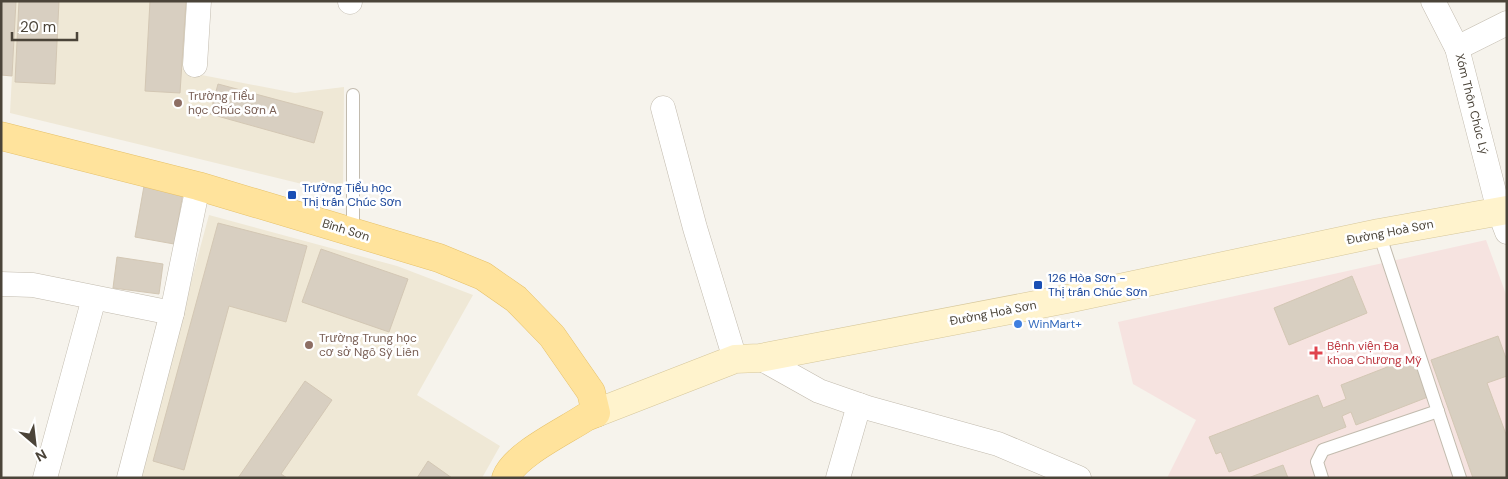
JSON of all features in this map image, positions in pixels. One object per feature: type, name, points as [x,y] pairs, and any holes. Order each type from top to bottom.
[{"type":"main road","name":"Bình Sơn","points":[[1,136],[198,186],[440,258],[484,276],[516,299],[552,336],[591,392],[596,414]]},
{"type":"main road","name":"Đường Hoà Sơn","points":[[506,478],[514,464],[525,456],[586,417],[596,414]]},
{"type":"street","points":[[195,65],[199,1]]},
{"type":"street","name":"Xóm Thôn Chúc Lý","points":[[1433,1],[1457,48],[1504,218]]},
{"type":"street","points":[[1457,48],[1507,22]]},
{"type":"street","points":[[663,108],[748,359],[819,391],[859,405],[998,444],[1078,478]]},
{"type":"street","points":[[128,478],[172,313],[198,186]]},
{"type":"street","name":"Đường Hoà Sơn","points":[[596,414],[748,359],[1072,298],[1379,233],[1504,218]]},
{"type":"street","points":[[1,284],[33,286],[172,313]]},
{"type":"street","points":[[46,478],[94,298]]},
{"type":"street","points":[[838,478],[859,405]]},
{"type":"lane","points":[[352,232],[353,95]]},
{"type":"lane","points":[[1379,233],[1460,478]]},
{"type":"lane","points":[[1322,478],[1317,462],[1322,450],[1438,411]]},
{"type":"shaded area","name":"Trường Tiểu học Chúc Sơn A","points":[[16,1],[191,1],[186,72],[295,93],[344,87],[343,194],[10,113]]},
{"type":"shaded area","name":"Trường Trung học cơ sở Ngô Sỹ Liên","points":[[209,215],[397,266],[473,295],[417,395],[500,446],[482,478],[138,478]]},
{"type":"shaded area","name":"Bệnh viện Đa khoa Chương Mỹ","points":[[1486,240],[1507,297],[1507,478],[1167,478],[1196,420],[1133,384],[1118,322]]},
{"type":"building","points":[[1,1],[16,1],[12,76],[1,75]]},
{"type":"building","points":[[19,1],[59,1],[55,84],[15,82]]},
{"type":"building","points":[[150,1],[186,1],[180,93],[145,91]]},
{"type":"building","points":[[218,84],[323,112],[314,143],[210,114]]},
{"type":"building","points":[[144,186],[183,193],[174,244],[135,237]]},
{"type":"building","points":[[218,223],[307,246],[286,322],[229,306],[184,470],[153,461]]},
{"type":"building","points":[[321,249],[408,279],[389,332],[302,302]]},
{"type":"building","points":[[117,257],[163,264],[159,294],[113,288]]},
{"type":"building","points":[[1352,276],[1367,313],[1289,345],[1274,308]]},
{"type":"building","points":[[1498,336],[1507,361],[1507,376],[1487,383],[1507,437],[1507,478],[1473,478],[1431,360]]},
{"type":"building","points":[[1413,357],[1428,397],[1356,425],[1351,412],[1342,416],[1346,427],[1229,472],[1221,452],[1216,454],[1209,437],[1318,395],[1323,408],[1346,399],[1341,385]]},
{"type":"building","points":[[305,381],[332,400],[281,474],[287,478],[238,478]]},
{"type":"building","points":[[428,461],[452,478],[417,478]]},
{"type":"building","points":[[1283,465],[1288,478],[1248,478]]},
{"type":"place","name":"Trường Tiểu học Chúc Sơn A","points":[[178,103]]},
{"type":"place","name":"Trường Tiểu học Thị trấn Chúc Sơn","points":[[292,195]]},
{"type":"place","name":"126 Hòa Sơn - Thị trấn Chúc Sơn","points":[[1038,285]]},
{"type":"place","name":"WinMart+","points":[[1018,324]]},
{"type":"place","name":"Trường Trung học cơ sở Ngô Sỹ Liên","points":[[309,345]]},
{"type":"place","name":"Bệnh viện Đa khoa Chương Mỹ","points":[[1316,353]]}]
